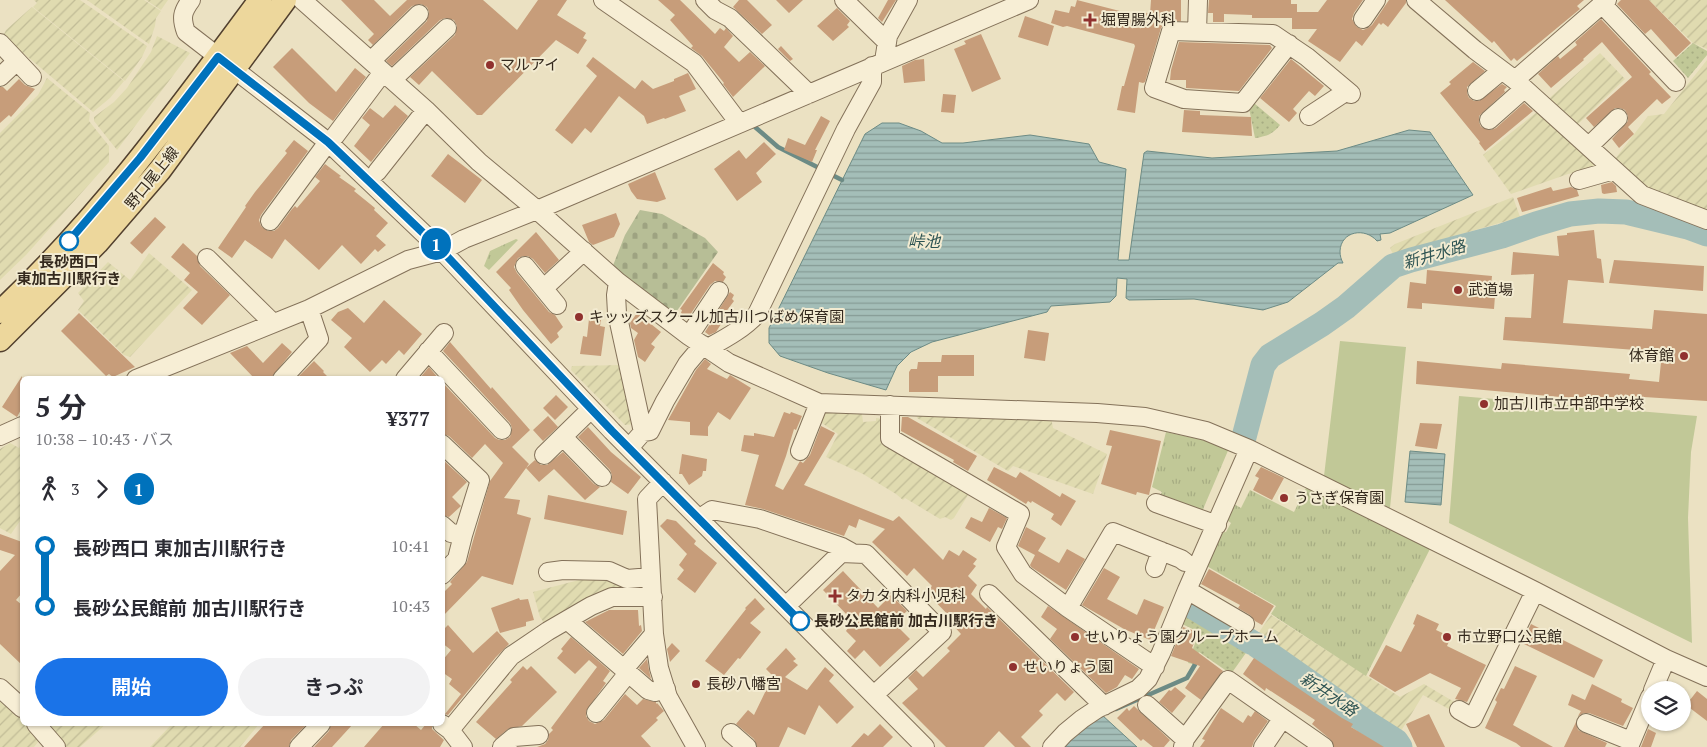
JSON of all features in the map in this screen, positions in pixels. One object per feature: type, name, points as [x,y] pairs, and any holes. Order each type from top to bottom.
[{"type":"main road","name":"野口尾上線","points":[[0,340],[102,237],[160,170],[226,64],[260,0]]},
{"type":"main road","name":"野口尾上線","points":[[0,312],[84,224],[140,158],[285,0]]},
{"type":"street","points":[[191,0],[186,6],[182,20],[186,32],[226,64],[332,139],[442,251],[629,448],[925,747]]},
{"type":"street","points":[[302,0],[426,110],[479,162],[584,250],[618,282],[689,336],[729,363],[819,403],[1097,412],[1145,418],[1206,431],[1250,449],[1535,591],[1666,659],[1707,677]]},
{"type":"street","points":[[604,0],[694,63],[739,123]]},
{"type":"street","points":[[705,0],[715,10],[730,18],[809,94]]},
{"type":"street","points":[[844,0],[887,42]]},
{"type":"street","points":[[629,448],[643,432],[650,431],[665,400],[687,364],[706,347],[734,334],[757,314],[846,129],[872,82],[888,36],[908,0]]},
{"type":"street","points":[[143,376],[309,308],[408,260],[442,251],[464,239],[537,210],[1029,0]]},
{"type":"street","points":[[1196,32],[1198,0]]},
{"type":"street","points":[[1363,18],[1376,0]]},
{"type":"street","points":[[1416,0],[1513,80],[1642,195],[1707,220]]},
{"type":"street","points":[[1489,120],[1513,80],[1604,2],[1659,73],[1676,82]]},
{"type":"street","points":[[270,221],[382,71],[419,14]]},
{"type":"street","points":[[382,71],[447,28]]},
{"type":"street","points":[[1289,44],[1243,103],[1184,99],[1154,88],[1171,31],[1274,34],[1289,44],[1307,57],[1349,93],[1309,116]]},
{"type":"street","points":[[0,43],[32,76]]},
{"type":"street","points":[[0,77],[16,61]]},
{"type":"street","points":[[1477,91],[1513,80]]},
{"type":"street","points":[[377,172],[426,110]]},
{"type":"street","points":[[1589,146],[1618,118]]},
{"type":"street","points":[[1580,180],[1614,170]]},
{"type":"street","points":[[544,288],[584,250]]},
{"type":"street","points":[[207,258],[273,323]]},
{"type":"street","points":[[526,266],[557,305]]},
{"type":"street","points":[[618,282],[616,295],[617,313],[643,432]]},
{"type":"street","points":[[689,336],[719,291]]},
{"type":"street","points":[[288,376],[319,339],[309,308]]},
{"type":"street","points":[[407,376],[444,333]]},
{"type":"street","points":[[428,351],[483,421],[502,430]]},
{"type":"street","points":[[800,451],[819,403]]},
{"type":"street","points":[[890,406],[890,438],[1020,514],[1006,547],[1023,574],[1068,608],[1155,667]]},
{"type":"street","points":[[544,455],[591,409]]},
{"type":"street","points":[[0,436],[20,427]]},
{"type":"street","points":[[563,437],[602,477]]},
{"type":"street","points":[[445,447],[480,480],[457,559],[445,572]]},
{"type":"street","points":[[1052,747],[1065,732],[1082,719],[1138,689],[1148,679],[1155,667],[1184,598],[1211,522],[1250,449]]},
{"type":"street","points":[[663,482],[647,499],[654,634],[659,668],[666,689],[694,746]]},
{"type":"street","points":[[1156,503],[1211,522]]},
{"type":"street","points":[[706,514],[712,510],[760,519],[842,547],[851,552]]},
{"type":"street","points":[[445,528],[451,533],[463,535]]},
{"type":"street","points":[[1068,608],[1113,532],[1185,562]]},
{"type":"street","points":[[1155,568],[1162,551]]},
{"type":"street","points":[[786,606],[841,553],[866,554],[942,632],[874,696]]},
{"type":"street","points":[[548,572],[563,570],[609,570],[627,579],[651,577]]},
{"type":"street","points":[[1459,710],[1473,718],[1535,591]]},
{"type":"street","points":[[989,594],[1104,706]]},
{"type":"street","points":[[463,747],[446,727],[511,656],[591,606],[612,597],[653,597]]},
{"type":"street","points":[[1184,598],[1245,624]]},
{"type":"street","points":[[568,620],[651,692],[666,689]]},
{"type":"street","points":[[596,713],[625,677],[625,668],[654,634]]},
{"type":"street","points":[[1657,681],[1666,659]]},
{"type":"street","points":[[1147,705],[1184,743],[1228,680],[1324,747]]},
{"type":"street","points":[[0,688],[20,706]]},
{"type":"street","points":[[1586,723],[1630,744],[1641,718]]},
{"type":"street","points":[[1264,747],[1282,719]]},
{"type":"street","points":[[38,726],[56,747]]},
{"type":"street","points":[[299,747],[317,726]]},
{"type":"street","points":[[502,747],[514,737],[539,735]]},
{"type":"shaded area","points":[[34,0],[80,0],[147,46],[142,57],[125,81],[33,7],[37,3]]},
{"type":"shaded area","points":[[87,0],[144,0],[161,11],[156,18],[149,44]]},
{"type":"shaded area","points":[[146,0],[168,0],[161,10]]},
{"type":"shaded area","points":[[1649,0],[1707,0],[1707,49],[1693,43]]},
{"type":"shaded area","points":[[32,7],[124,81],[110,98],[93,112],[3,36],[6,30]]},
{"type":"shaded area","points":[[157,36],[190,53],[117,150],[94,121],[94,117],[114,102],[127,88],[151,52]]},
{"type":"shaded area","points":[[1600,53],[1625,79],[1574,128],[1544,103]]},
{"type":"shaded area","points":[[1707,60],[1707,216],[1653,197],[1612,163],[1648,116],[1664,114]]},
{"type":"shaded area","points":[[47,78],[90,113],[89,121],[109,146],[109,162],[26,255],[0,280],[0,133],[38,95]]},
{"type":"shaded area","points":[[1537,112],[1600,167],[1568,174],[1511,194],[1483,155]]},
{"type":"shaded area","points":[[1513,197],[1520,217],[1393,254],[1390,248],[1395,244]]},
{"type":"shaded area","points":[[149,253],[192,290],[130,357],[124,355],[78,310],[84,301],[78,293],[108,262],[130,280]]},
{"type":"shaded area","points":[[622,365],[634,424],[625,425],[571,370],[572,366]]},
{"type":"shaded area","points":[[822,405],[870,413],[862,414],[863,422],[876,421],[876,418],[883,419],[883,436],[968,492],[954,518],[951,520],[945,517],[940,519],[905,498],[903,500],[863,474],[826,457],[838,434],[819,421]]},
{"type":"shaded area","points":[[919,412],[1051,417],[1053,428],[1107,454],[1093,494],[1013,466],[1008,471],[917,418]]},
{"type":"shaded area","points":[[10,443],[19,448],[20,446],[20,521],[11,534],[0,528],[0,449]]},
{"type":"shaded area","points":[[597,577],[610,580],[618,585],[638,586],[638,588],[631,594],[547,627],[540,617],[533,592]]},
{"type":"shaded area","points":[[1271,615],[1400,697],[1424,684],[1461,706],[1458,714],[1423,695],[1398,736],[1358,710],[1359,704],[1257,635]]},
{"type":"shaded area","points":[[0,690],[20,710],[20,726],[35,726],[43,736],[34,747],[0,747]]},
{"type":"shaded area","points":[[43,726],[104,726],[80,747],[61,747]]},
{"type":"shaded area","points":[[170,726],[257,726],[240,747],[150,747]]},
{"type":"green space","points":[[1693,43],[1707,51],[1707,55],[1688,78],[1673,61]]},
{"type":"green space","points":[[1254,103],[1280,125],[1275,131],[1255,138],[1249,108]]},
{"type":"green space","points":[[640,210],[662,214],[705,238],[718,252],[672,318],[612,268],[625,235]]},
{"type":"green space","points":[[516,239],[518,240],[489,270],[484,266],[490,251]]},
{"type":"green space","points":[[1340,341],[1406,347],[1390,508],[1324,476]]},
{"type":"green space","points":[[1459,396],[1697,416],[1691,452],[1688,518],[1692,643],[1449,523]]},
{"type":"green space","points":[[1166,432],[1230,446],[1201,514],[1158,500],[1162,492],[1152,487]]},
{"type":"green space","points":[[1307,486],[1431,547],[1366,676],[1271,614],[1276,606],[1205,565],[1219,533],[1226,532],[1231,523],[1227,520],[1232,503],[1241,508],[1250,490],[1294,512]]},
{"type":"green space","points":[[1185,610],[1248,650],[1231,674],[1199,652],[1193,664],[1188,663],[1199,632],[1180,623]]},
{"type":"water","name":"峠池","points":[[882,123],[899,123],[921,131],[942,143],[963,143],[1030,135],[1089,144],[1099,162],[1126,169],[1118,260],[1129,260],[1144,153],[1147,151],[1212,158],[1337,151],[1409,130],[1430,132],[1473,195],[1390,233],[1380,234],[1381,240],[1377,241],[1366,234],[1360,233],[1349,235],[1341,244],[1340,254],[1343,263],[1338,263],[1288,302],[1263,310],[1194,299],[1129,300],[1126,298],[1127,279],[1117,278],[1116,296],[1110,302],[1051,306],[1047,312],[932,342],[911,352],[897,366],[886,390],[828,373],[780,356],[769,343],[769,328],[865,134]]},
{"type":"water","points":[[1410,451],[1445,454],[1441,505],[1405,502]]},
{"type":"water","points":[[1102,715],[1137,747],[1060,747],[1083,725]]},
{"type":"building","points":[[341,0],[374,0],[390,16],[407,0],[483,0],[517,30],[538,0],[567,0],[557,15],[586,33],[583,38],[587,40],[578,54],[556,40],[482,115],[477,115],[432,71],[419,85],[410,77],[455,35],[457,26],[454,20],[445,18],[440,20],[392,66],[386,61],[427,21],[429,12],[427,7],[421,4],[412,6],[373,45],[368,40],[374,34]]},
{"type":"building","points":[[658,0],[680,0],[715,34],[720,28],[724,31],[726,28],[733,36],[724,47],[739,62],[750,52],[765,66],[733,97],[702,56],[691,48],[693,46],[670,20],[675,15]]},
{"type":"building","points":[[739,0],[747,0],[772,25],[762,34],[733,7]]},
{"type":"building","points":[[776,0],[803,0],[789,13]]},
{"type":"building","points":[[888,0],[896,0],[882,22],[878,18]]},
{"type":"building","points":[[1077,0],[1143,17],[1144,12],[1150,14],[1151,0],[1181,0],[1181,21],[1167,21],[1161,28],[1145,82],[1139,82],[1135,113],[1117,110],[1134,44],[1051,23],[1055,10],[1069,13],[1071,6],[1075,7]]},
{"type":"building","points":[[1209,0],[1291,0],[1291,4],[1297,4],[1297,12],[1318,12],[1327,0],[1363,0],[1352,19],[1357,27],[1363,30],[1372,25],[1389,0],[1406,0],[1406,3],[1388,27],[1383,23],[1381,25],[1379,23],[1362,46],[1356,41],[1340,62],[1308,41],[1317,29],[1292,29],[1292,18],[1252,18],[1252,15],[1224,14],[1224,22],[1213,22],[1213,13],[1208,13]]},
{"type":"building","points":[[1445,0],[1584,0],[1577,6],[1580,9],[1517,61],[1514,58],[1511,61],[1494,41],[1492,43]]},
{"type":"building","points":[[1621,0],[1649,0],[1691,43],[1676,57],[1651,29],[1645,34],[1617,4]]},
{"type":"building","points":[[837,8],[850,21],[847,25],[849,27],[833,41],[817,26]]},
{"type":"building","points":[[1025,16],[1054,26],[1048,46],[1018,37]]},
{"type":"building","points":[[1601,19],[1651,72],[1649,74],[1671,97],[1662,104],[1657,99],[1628,127],[1634,134],[1619,148],[1612,139],[1628,121],[1625,110],[1615,108],[1594,127],[1586,118],[1632,77],[1602,42],[1551,88],[1538,74],[1558,56],[1560,59],[1577,45],[1575,42]]},
{"type":"building","points":[[981,34],[1001,79],[972,92],[954,49],[966,44],[964,41]]},
{"type":"building","points":[[1179,42],[1270,45],[1272,48],[1239,91],[1186,88],[1186,80],[1170,80]]},
{"type":"building","points":[[781,46],[793,59],[790,61],[778,49]]},
{"type":"building","points":[[292,48],[336,92],[355,68],[366,77],[333,121],[309,103],[273,67]]},
{"type":"building","points":[[593,57],[635,89],[642,80],[653,89],[688,73],[696,89],[679,96],[686,111],[647,124],[644,116],[619,96],[591,133],[585,128],[572,144],[555,130],[597,76],[586,66]]},
{"type":"building","points":[[924,59],[925,81],[904,83],[902,66],[915,60]]},
{"type":"building","points":[[1291,59],[1324,86],[1315,96],[1309,91],[1293,109],[1297,113],[1289,122],[1260,98]]},
{"type":"building","points":[[1473,62],[1485,71],[1467,87],[1469,98],[1479,101],[1502,84],[1507,87],[1504,90],[1505,92],[1479,116],[1481,127],[1491,130],[1496,128],[1524,103],[1533,111],[1485,151],[1480,142],[1440,93],[1451,84],[1449,82]]},
{"type":"building","points":[[19,79],[25,85],[35,89],[11,117],[9,115],[0,123],[0,87],[7,91]]},
{"type":"building","points":[[943,94],[956,95],[954,113],[941,112]]},
{"type":"building","points":[[395,105],[408,116],[371,162],[354,146],[370,125],[362,118],[370,108],[383,118]]},
{"type":"building","points":[[1184,110],[1200,111],[1200,115],[1251,117],[1252,136],[1182,132]]},
{"type":"building","points":[[821,116],[830,121],[815,150],[817,150],[812,162],[784,150],[788,138],[805,145]]},
{"type":"building","points":[[294,140],[308,151],[261,215],[259,220],[261,226],[268,231],[274,231],[278,228],[292,209],[295,206],[297,208],[320,181],[315,177],[325,164],[356,189],[354,191],[375,208],[374,210],[388,223],[376,236],[386,245],[378,252],[375,249],[361,264],[342,245],[319,270],[285,239],[272,259],[245,240],[232,258],[218,248],[245,206],[287,153],[285,151]]},
{"type":"building","points":[[764,142],[776,154],[756,173],[762,182],[737,201],[714,169],[739,150],[746,159]]},
{"type":"building","points":[[448,154],[482,180],[465,203],[431,176]]},
{"type":"building","points":[[655,172],[666,199],[657,202],[637,199],[628,184]]},
{"type":"building","points":[[1612,182],[1616,186],[1617,192],[1602,193],[1601,185]]},
{"type":"building","points":[[1551,187],[1553,191],[1571,187],[1577,190],[1579,196],[1522,212],[1517,198]]},
{"type":"building","points":[[616,213],[620,224],[614,237],[593,245],[589,242],[582,225]]},
{"type":"building","points":[[155,217],[166,227],[142,254],[130,243]]},
{"type":"building","points":[[1594,230],[1597,258],[1601,259],[1604,283],[1568,280],[1563,323],[1652,329],[1654,310],[1707,314],[1707,401],[1628,396],[1628,403],[1416,384],[1417,361],[1501,369],[1502,363],[1630,374],[1629,379],[1659,382],[1662,352],[1503,340],[1505,317],[1531,318],[1534,274],[1511,275],[1513,252],[1559,256],[1557,236]]},
{"type":"building","points":[[536,232],[559,260],[545,273],[528,256],[518,258],[514,267],[563,327],[557,333],[559,337],[551,344],[523,310],[509,290],[511,288],[496,272]]},
{"type":"building","points":[[183,243],[197,256],[200,266],[230,295],[202,325],[183,308],[198,292],[184,280],[190,273],[171,257]]},
{"type":"building","points":[[1614,260],[1704,266],[1703,291],[1609,283]]},
{"type":"building","points":[[713,263],[724,272],[723,274],[726,277],[723,282],[715,281],[710,285],[688,318],[681,313],[682,310],[680,309]]},
{"type":"building","name":"武道場","points":[[1427,270],[1492,276],[1490,296],[1495,296],[1494,309],[1422,303],[1422,309],[1407,308],[1410,282],[1426,284]]},
{"type":"building","points":[[730,292],[734,295],[732,299],[734,301],[725,313],[723,321],[716,332],[709,335],[705,332]]},
{"type":"building","points":[[384,300],[422,334],[404,355],[399,350],[386,364],[382,360],[370,372],[344,347],[352,338],[331,320],[338,312],[348,308],[364,323]]},
{"type":"building","points":[[79,313],[135,367],[115,376],[109,374],[106,376],[61,331]]},
{"type":"building","points":[[637,313],[661,332],[651,344],[655,347],[645,362],[638,357],[634,340],[638,333],[631,328],[630,323]]},
{"type":"building","points":[[589,319],[601,320],[600,326],[605,327],[601,356],[580,354],[583,336],[587,337]]},
{"type":"building","points":[[1028,330],[1049,333],[1045,361],[1024,358]]},
{"type":"building","points":[[450,342],[530,430],[512,447],[529,464],[504,498],[520,500],[517,514],[531,518],[513,585],[482,576],[445,614],[445,591],[467,562],[490,481],[503,463],[485,444],[472,458],[449,436],[445,435],[445,385],[495,438],[505,440],[510,437],[512,428],[510,423],[443,351]]},
{"type":"building","points":[[282,343],[292,352],[272,376],[252,376],[230,353],[247,346],[263,363]]},
{"type":"building","points":[[942,355],[974,355],[974,376],[938,376],[938,392],[909,392],[909,372],[911,369],[917,369],[918,362],[941,362]]},
{"type":"building","points":[[705,359],[711,364],[707,369],[727,379],[730,375],[751,388],[730,420],[718,412],[708,427],[708,436],[690,435],[690,422],[668,420],[696,370]]},
{"type":"building","points":[[314,361],[327,376],[299,376]]},
{"type":"building","points":[[429,367],[436,376],[422,376]]},
{"type":"building","points":[[20,379],[20,412],[17,417],[2,407]]},
{"type":"building","points":[[556,395],[568,407],[555,420],[543,408]]},
{"type":"building","points":[[784,412],[790,414],[791,412],[802,416],[796,430],[794,429],[775,486],[783,490],[800,461],[803,463],[810,455],[821,426],[835,433],[804,485],[893,521],[899,516],[943,560],[949,550],[959,556],[963,550],[977,559],[973,564],[976,566],[968,576],[977,585],[971,594],[986,609],[987,607],[1074,692],[1065,701],[1057,693],[1039,711],[1043,715],[1021,737],[1031,747],[1015,747],[999,731],[984,747],[946,747],[902,703],[918,689],[908,678],[916,670],[923,677],[950,651],[947,648],[961,634],[951,623],[954,621],[926,592],[932,586],[914,568],[907,576],[872,542],[885,529],[859,519],[856,528],[849,525],[844,536],[763,509],[745,505],[759,455],[741,451],[744,435],[754,436],[754,433],[774,437]]},
{"type":"building","points":[[548,416],[558,427],[543,441],[533,430]]},
{"type":"building","points":[[902,417],[908,417],[977,456],[968,471],[953,462],[954,460],[901,431]]},
{"type":"building","points":[[1420,423],[1442,424],[1437,449],[1415,446]]},
{"type":"building","points":[[588,427],[611,452],[641,477],[628,494],[611,482],[612,475],[610,470],[578,437]]},
{"type":"building","points":[[1110,430],[1161,441],[1149,495],[1137,492],[1136,495],[1101,484],[1112,446],[1106,445]]},
{"type":"building","points":[[563,452],[594,484],[600,487],[585,500],[554,469],[539,482],[526,468],[535,460],[541,465],[547,465]]},
{"type":"building","points":[[682,454],[707,459],[706,471],[703,471],[702,476],[689,485],[682,474],[679,474]]},
{"type":"building","points":[[445,462],[467,482],[452,497],[461,506],[449,517],[445,516]]},
{"type":"building","points":[[994,467],[1016,478],[1020,472],[1060,497],[1062,493],[1076,501],[1061,526],[1051,519],[1054,514],[1032,501],[1031,503],[1028,501],[1026,504],[987,480]]},
{"type":"building","points":[[1261,467],[1284,478],[1272,500],[1253,490],[1259,478],[1255,476]]},
{"type":"building","points":[[548,495],[627,511],[623,535],[544,519]]},
{"type":"building","points":[[989,508],[1007,518],[1002,529],[998,527],[990,542],[965,528],[971,517],[982,522]]},
{"type":"building","points":[[667,519],[676,521],[696,541],[694,544],[717,563],[695,593],[677,579],[684,570],[679,565],[687,554],[660,526]]},
{"type":"building","points":[[1026,527],[1046,538],[1038,551],[1059,563],[1067,549],[1085,559],[1066,590],[1031,567],[1030,565],[1035,555],[1018,546]]},
{"type":"building","points":[[0,534],[20,541],[20,595],[16,600],[20,603],[20,663],[0,644],[0,571],[15,555],[0,550]]},
{"type":"building","points":[[1104,568],[1120,577],[1107,599],[1137,615],[1144,599],[1164,607],[1150,640],[1124,629],[1082,605]]},
{"type":"building","points":[[1209,569],[1274,606],[1262,625],[1238,608],[1240,605],[1201,584]]},
{"type":"building","points":[[843,571],[878,608],[891,595],[907,611],[894,623],[910,639],[880,667],[864,650],[855,659],[847,651],[856,641],[846,631],[855,617],[853,615],[850,618],[823,590]]},
{"type":"building","points":[[519,598],[520,600],[528,599],[534,620],[526,622],[526,626],[500,633],[491,608]]},
{"type":"building","points":[[755,598],[765,609],[750,623],[761,632],[740,659],[738,658],[724,675],[705,661],[745,608]]},
{"type":"building","points":[[1048,606],[1139,669],[1132,679],[1125,675],[1117,687],[1106,693],[1050,639],[1057,629],[1041,617]]},
{"type":"building","points":[[609,610],[638,610],[639,626],[641,625],[642,631],[623,654],[585,622]]},
{"type":"building","name":"市立野口公民館","points":[[1417,614],[1439,624],[1436,630],[1451,637],[1447,646],[1486,665],[1467,702],[1455,699],[1461,688],[1430,673],[1395,692],[1369,676],[1386,645],[1401,652],[1415,625],[1413,624]]},
{"type":"building","points":[[1531,624],[1603,660],[1594,678],[1522,643]]},
{"type":"building","points":[[448,625],[473,653],[497,631],[509,644],[448,715],[445,714],[461,694],[449,684],[452,679],[445,674],[445,657],[451,650],[445,645],[445,628]]},
{"type":"building","points":[[1183,627],[1198,632],[1192,648],[1223,671],[1201,700],[1185,688],[1200,666],[1171,656]]},
{"type":"building","points":[[571,637],[610,671],[603,681],[606,683],[586,711],[589,721],[595,724],[604,720],[625,694],[637,705],[643,699],[656,702],[664,711],[656,718],[658,720],[641,736],[651,747],[537,747],[545,744],[548,740],[549,734],[553,730],[551,728],[597,667],[589,660],[575,674],[557,658],[563,651],[561,649]]},
{"type":"building","points":[[672,643],[680,651],[670,662],[667,649]]},
{"type":"building","points":[[786,648],[796,659],[793,661],[798,665],[785,677],[807,690],[825,667],[834,675],[829,681],[854,707],[837,724],[819,705],[805,735],[788,727],[779,747],[757,747],[754,739],[736,724],[748,710],[754,715],[773,676],[766,669]]},
{"type":"building","points":[[1254,658],[1353,724],[1351,727],[1384,747],[1334,747],[1330,739],[1312,724],[1315,720],[1266,688],[1265,691],[1243,674]]},
{"type":"building","points":[[647,659],[649,670],[651,679],[639,668]]},
{"type":"building","points":[[523,666],[527,670],[531,666],[557,692],[522,726],[508,729],[496,739],[476,722],[512,682],[510,680]]},
{"type":"building","points":[[1515,666],[1537,676],[1513,725],[1553,747],[1521,747],[1485,728],[1497,702],[1495,700],[1501,688],[1504,689]]},
{"type":"building","points":[[1592,684],[1622,699],[1621,702],[1633,708],[1623,726],[1589,713],[1578,716],[1581,711],[1568,705],[1572,694],[1585,700]]},
{"type":"building","points":[[1175,687],[1186,696],[1172,713],[1159,702],[1169,690],[1171,691]]},
{"type":"building","points":[[1697,691],[1707,699],[1707,721],[1691,709],[1691,699]]},
{"type":"building","points":[[1134,706],[1170,740],[1164,747],[1153,747],[1143,739],[1141,741],[1117,718],[1127,708],[1129,711]]},
{"type":"building","points":[[1221,708],[1243,723],[1248,715],[1251,717],[1255,711],[1268,721],[1252,747],[1200,747],[1205,740],[1202,739]]},
{"type":"building","points":[[1429,714],[1445,747],[1417,747],[1406,724]]},
{"type":"building","points":[[1576,722],[1578,730],[1607,743],[1605,747],[1564,747]]},
{"type":"building","points":[[880,724],[893,737],[883,747],[851,747],[864,733],[868,736]]},
{"type":"building","points":[[263,726],[305,726],[291,740],[289,747],[244,747]]},
{"type":"building","points":[[330,726],[351,726],[332,747],[314,747],[329,731]]},
{"type":"building","points":[[382,726],[416,726],[421,730],[424,726],[432,726],[432,729],[444,740],[440,747],[364,747]]},
{"type":"building","points":[[1647,731],[1656,733],[1651,747],[1641,747]]},
{"type":"waterway","points":[[755,127],[778,147],[823,170]]},
{"type":"waterway","points":[[830,174],[842,180]]},
{"type":"waterway","name":"新井水路","points":[[1244,437],[1263,365],[1270,356],[1346,307],[1393,266],[1502,236],[1570,214],[1599,211],[1626,212],[1688,227],[1707,234]]},
{"type":"waterway","name":"新井水路","points":[[1190,605],[1251,642]]},
{"type":"waterway","name":"新井水路","points":[[1255,644],[1396,741],[1400,747]]},
{"type":"waterway","points":[[1116,709],[1187,678],[1197,661]]},
{"type":"bus line","name":"1","points":[[69,241],[140,158],[218,57],[328,142],[442,251],[612,431],[800,621]]},
{"type":"place","name":"堀胃腸外科","points":[[1090,20]]},
{"type":"place","name":"マルアイ","points":[[490,65]]},
{"type":"place","name":"長砂西口 東加古川駅行き","points":[[69,241]]},
{"type":"place","name":"武道場","points":[[1458,290]]},
{"type":"place","name":"キッッズスクール加古川つばめ保育園","points":[[579,317]]},
{"type":"place","name":"体育館","points":[[1684,356]]},
{"type":"place","name":"加古川市立中部中学校","points":[[1484,404]]},
{"type":"place","name":"うさぎ保育園","points":[[1284,498]]},
{"type":"place","name":"タカタ内科小児科","points":[[835,596]]},
{"type":"place","name":"長砂公民館前 加古川駅行き","points":[[800,621]]},
{"type":"place","name":"せいりょう園グループホーム","points":[[1075,637]]},
{"type":"place","name":"市立野口公民館","points":[[1447,637]]},
{"type":"place","name":"せいりょう園","points":[[1013,667]]},
{"type":"place","name":"長砂八幡宮","points":[[696,684]]}]
